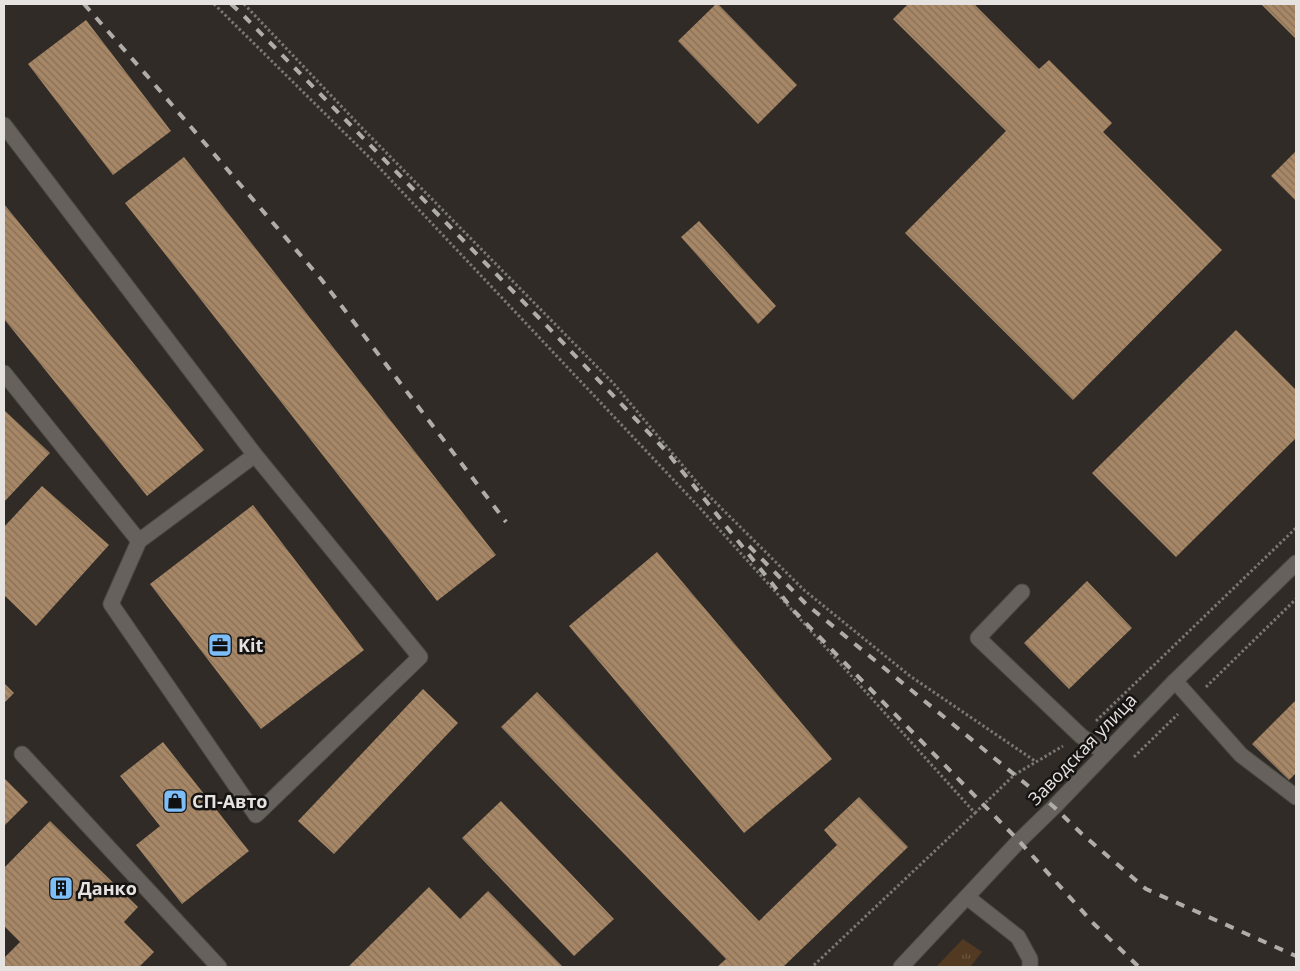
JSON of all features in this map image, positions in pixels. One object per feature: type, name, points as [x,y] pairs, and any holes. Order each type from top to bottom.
[{"type":"main road","points":[[4,125],[255,455],[420,657],[256,815],[111,604],[139,541],[255,455]]},
{"type":"main road","points":[[4,373],[139,541]]},
{"type":"main road","name":"Заводская улица","points":[[901,967],[1174,680],[1296,563]]},
{"type":"main road","points":[[1022,592],[978,638],[1082,736],[1105,753]]},
{"type":"main road","points":[[1174,680],[1241,755],[1296,797]]},
{"type":"main road","points":[[22,754],[219,967]]},
{"type":"main road","points":[[967,897],[1018,937],[1030,959],[1030,967]]},
{"type":"path","points":[[214,4],[374,162],[685,493],[975,813]]},
{"type":"path","points":[[244,4],[363,129],[614,384],[705,492],[804,590],[910,676],[1035,761]]},
{"type":"path","points":[[812,967],[1014,775],[1035,761],[1082,736],[1296,528]]},
{"type":"green space","points":[[963,939],[982,952],[970,967],[936,967]]},
{"type":"building","points":[[716,4],[797,85],[758,124],[678,41]]},
{"type":"building","points":[[908,4],[974,4],[1039,69],[1049,60],[1112,123],[1103,132],[1222,250],[1073,400],[905,233],[1006,131],[893,19]]},
{"type":"building","points":[[1261,4],[1296,4],[1296,39]]},
{"type":"building","points":[[86,20],[171,131],[113,175],[28,64]]},
{"type":"building","points":[[1296,151],[1296,201],[1271,176]]},
{"type":"building","points":[[184,157],[496,555],[437,601],[125,203]]},
{"type":"building","points":[[4,204],[204,450],[147,496],[4,319]]},
{"type":"building","points":[[699,221],[776,306],[758,324],[681,237]]},
{"type":"building","points":[[1236,330],[1296,390],[1296,438],[1176,557],[1092,473]]},
{"type":"building","points":[[4,410],[50,453],[4,502]]},
{"type":"building","points":[[42,486],[109,545],[36,626],[4,595],[4,527]]},
{"type":"building","points":[[253,505],[364,650],[261,729],[150,584]]},
{"type":"building","points":[[657,552],[832,759],[744,833],[569,626]]},
{"type":"building","points":[[1087,581],[1132,628],[1069,689],[1024,643]]},
{"type":"building","points":[[4,683],[14,693],[4,703]]},
{"type":"building","points":[[423,689],[458,723],[334,854],[298,821]]},
{"type":"building","points":[[537,692],[759,921],[837,845],[824,830],[859,797],[908,847],[783,967],[717,967],[726,959],[501,727]]},
{"type":"building","points":[[1296,700],[1296,773],[1289,780],[1252,744]]},
{"type":"building","name":"СП-Авто","points":[[163,742],[249,851],[182,904],[136,845],[160,826],[120,776]]},
{"type":"building","points":[[4,778],[28,802],[4,826]]},
{"type":"building","points":[[501,801],[614,919],[574,956],[462,838]]},
{"type":"building","name":"Данко","points":[[50,821],[138,907],[124,922],[154,952],[139,967],[4,967],[4,958],[20,942],[4,926],[4,868]]},
{"type":"building","points":[[429,887],[460,919],[488,891],[563,967],[348,967]]},
{"type":"railway","points":[[84,4],[321,279],[506,522]]},
{"type":"railway","points":[[231,4],[545,324],[666,451],[794,611],[1019,841],[1094,924],[1139,967]]},
{"type":"railway","points":[[749,546],[806,604],[1054,807],[1082,834],[1146,889],[1296,956]]},
{"type":"place","name":"Kit","points":[[220,645]]},
{"type":"place","name":"СП-Авто","points":[[175,801]]},
{"type":"place","name":"Данко","points":[[61,888]]}]
